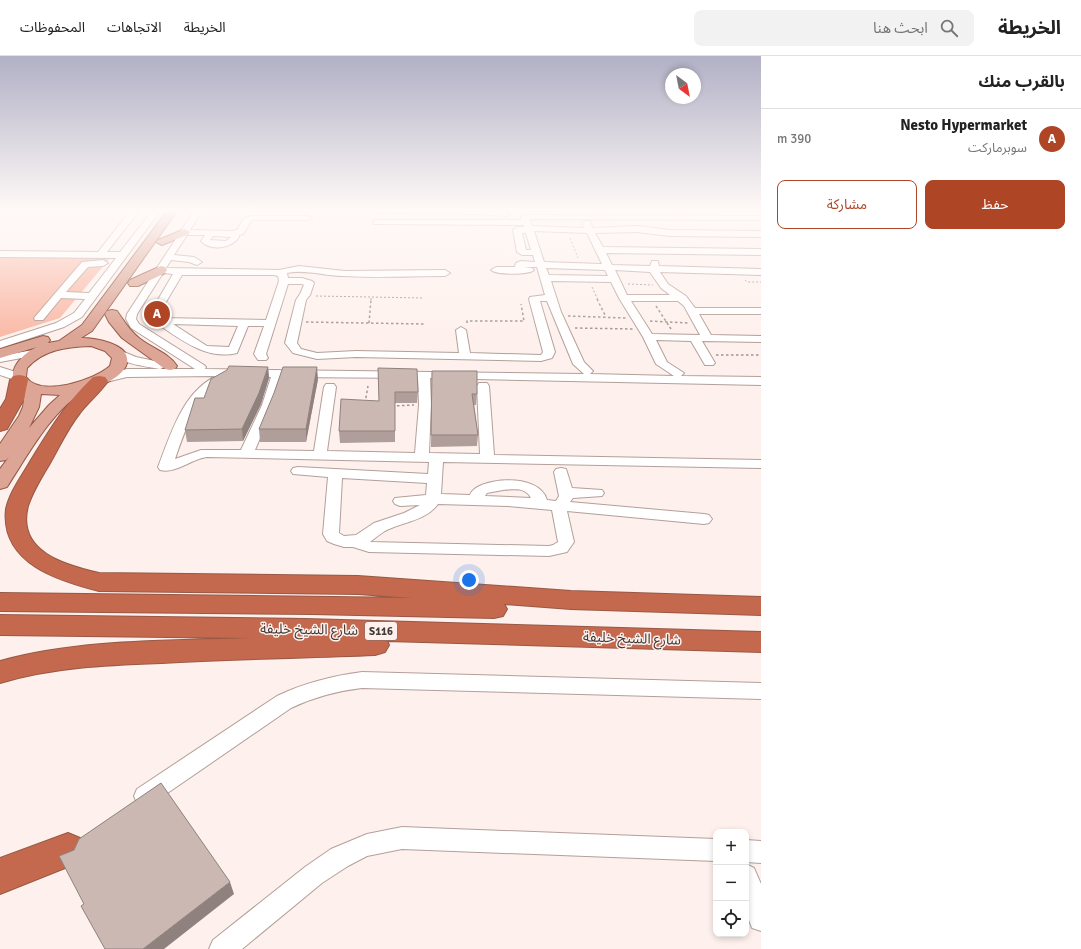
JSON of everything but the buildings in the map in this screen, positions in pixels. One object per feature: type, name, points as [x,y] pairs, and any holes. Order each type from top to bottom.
[{"type":"highway","points":[[0,425],[23,382]]},
{"type":"highway","points":[[94,382],[67,417],[27,484],[16,511],[16,524],[20,542],[38,560],[48,567],[70,576],[99,582],[350,585],[571,600],[761,606]]},
{"type":"highway","name":"شارع الشيخ خليفة","points":[[0,602],[312,605],[761,613]]},
{"type":"highway","name":"شارع الشيخ خليفة","points":[[0,625],[306,629],[761,642]]},
{"type":"highway","points":[[0,672],[22,665],[51,660],[202,650],[378,645],[416,640],[434,632]]},
{"type":"highway","points":[[0,876],[74,845]]},
{"type":"main road","points":[[131,278],[120,259],[134,253]]},
{"type":"main road","points":[[107,332],[131,278],[144,253]]},
{"type":"main road","points":[[131,278],[149,261],[155,253]]},
{"type":"main road","points":[[149,261],[152,265],[166,262]]},
{"type":"main road","points":[[93,296],[119,286],[131,278],[166,262]]},
{"type":"main road","points":[[0,483],[52,410],[65,398],[110,374],[120,363],[107,332],[119,286]]},
{"type":"main road","points":[[59,345],[91,342],[107,332],[116,324],[124,334],[165,361],[170,366]]},
{"type":"main road","points":[[0,354],[80,328],[107,332]]},
{"type":"main road","points":[[0,456],[19,430],[32,407],[23,382],[17,372],[24,361],[39,352],[59,345],[80,334],[107,332]]},
{"type":"main road","points":[[23,382],[55,390],[94,382]]},
{"type":"street","points":[[0,345],[70,320],[78,315],[125,253]]},
{"type":"street","points":[[177,253],[166,262],[132,314],[131,321],[200,370],[224,377],[211,384],[192,404],[183,419],[165,467],[175,465],[195,455],[207,453],[761,464]]},
{"type":"street","points":[[532,253],[537,253],[556,312],[580,369]]},
{"type":"street","points":[[600,253],[624,298],[646,333],[661,369]]},
{"type":"street","points":[[649,253],[655,263],[654,270],[664,286],[682,298],[692,311],[707,338]]},
{"type":"street","points":[[749,253],[761,266]]},
{"type":"street","points":[[0,254],[100,255],[120,259]]},
{"type":"street","points":[[39,318],[85,264],[120,259]]},
{"type":"street","points":[[166,262],[201,262]]},
{"type":"street","points":[[166,262],[177,275]]},
{"type":"street","points":[[543,271],[581,266],[654,270],[761,272]]},
{"type":"street","points":[[177,275],[254,272],[279,267],[286,270],[309,270],[332,273],[446,273]]},
{"type":"street","points":[[279,267],[308,282],[309,284],[305,295],[301,300],[291,337],[292,346],[297,351],[306,354],[323,356],[356,354],[418,355],[465,358],[541,358],[548,356],[548,349],[534,299],[552,298]]},
{"type":"street","points":[[279,267],[270,323],[260,354],[262,358],[283,371]]},
{"type":"street","points":[[496,270],[543,271],[615,281]]},
{"type":"street","points":[[177,275],[155,312],[155,317],[207,350],[233,351],[244,322]]},
{"type":"street","points":[[59,295],[93,296]]},
{"type":"street","points":[[624,298],[682,298]]},
{"type":"street","points":[[692,311],[761,312]]},
{"type":"street","points":[[161,321],[270,323]]},
{"type":"street","points":[[461,330],[465,358]]},
{"type":"street","points":[[107,332],[133,360],[149,364],[200,370],[422,372],[469,375],[500,374],[517,371],[580,369],[661,369],[678,373],[761,375]]},
{"type":"street","points":[[646,333],[694,338],[761,339]]},
{"type":"street","points":[[265,337],[291,337]]},
{"type":"street","points":[[694,338],[707,359]]},
{"type":"street","points":[[548,349],[572,350]]},
{"type":"street","points":[[0,359],[39,352]]},
{"type":"street","points":[[335,474],[331,534],[334,539],[356,541],[364,539],[381,527],[424,510],[430,505],[433,499],[434,479],[429,458],[422,372],[418,355]]},
{"type":"street","points":[[321,369],[323,356]]},
{"type":"street","points":[[249,368],[262,358]]},
{"type":"street","points":[[515,358],[517,371]]},
{"type":"street","points":[[94,382],[140,372],[249,368],[283,371],[321,369],[761,381]]},
{"type":"street","points":[[0,371],[23,382]]},
{"type":"street","points":[[246,454],[283,371]]},
{"type":"street","points":[[483,386],[500,374]]},
{"type":"street","points":[[469,375],[474,381],[483,386]]},
{"type":"street","points":[[320,455],[330,386]]},
{"type":"street","points":[[483,386],[487,459]]},
{"type":"street","points":[[174,442],[207,453]]},
{"type":"street","points":[[298,471],[434,479]]},
{"type":"street","points":[[356,541],[361,545],[369,547],[554,551],[562,548],[566,542],[559,512],[563,499],[561,472]]},
{"type":"street","points":[[400,501],[433,499],[540,504],[597,493]]},
{"type":"street","points":[[563,499],[704,518]]},
{"type":"street","points":[[133,805],[284,702],[298,694],[330,684],[362,680],[761,691]]},
{"type":"street","points":[[222,949],[323,867],[335,859],[361,846],[388,839],[402,838],[713,850]]},
{"type":"street","points":[[0,895],[74,845]]},
{"type":"street","points":[[749,852],[761,852]]},
{"type":"street","points":[[749,885],[761,919]]},
{"type":"path","points":[[576,253],[581,266]]},
{"type":"path","points":[[588,278],[606,317]]},
{"type":"path","points":[[615,281],[664,286]]},
{"type":"path","points":[[305,295],[424,298]]},
{"type":"path","points":[[369,323],[372,297]]},
{"type":"path","points":[[651,298],[676,337]]},
{"type":"path","points":[[461,330],[460,327],[468,327],[467,321],[524,321],[521,304]]},
{"type":"path","points":[[556,312],[563,312],[564,316],[606,317],[699,324]]},
{"type":"path","points":[[296,321],[425,324]]},
{"type":"path","points":[[564,328],[646,333]]},
{"type":"path","points":[[707,359],[761,355]]},
{"type":"path","points":[[365,406],[368,386]]},
{"type":"shaded area","points":[[0,257],[110,258],[60,318],[0,337]]},
{"type":"place","name":"Nesto Hypermarket","points":[[157,314]]}]
